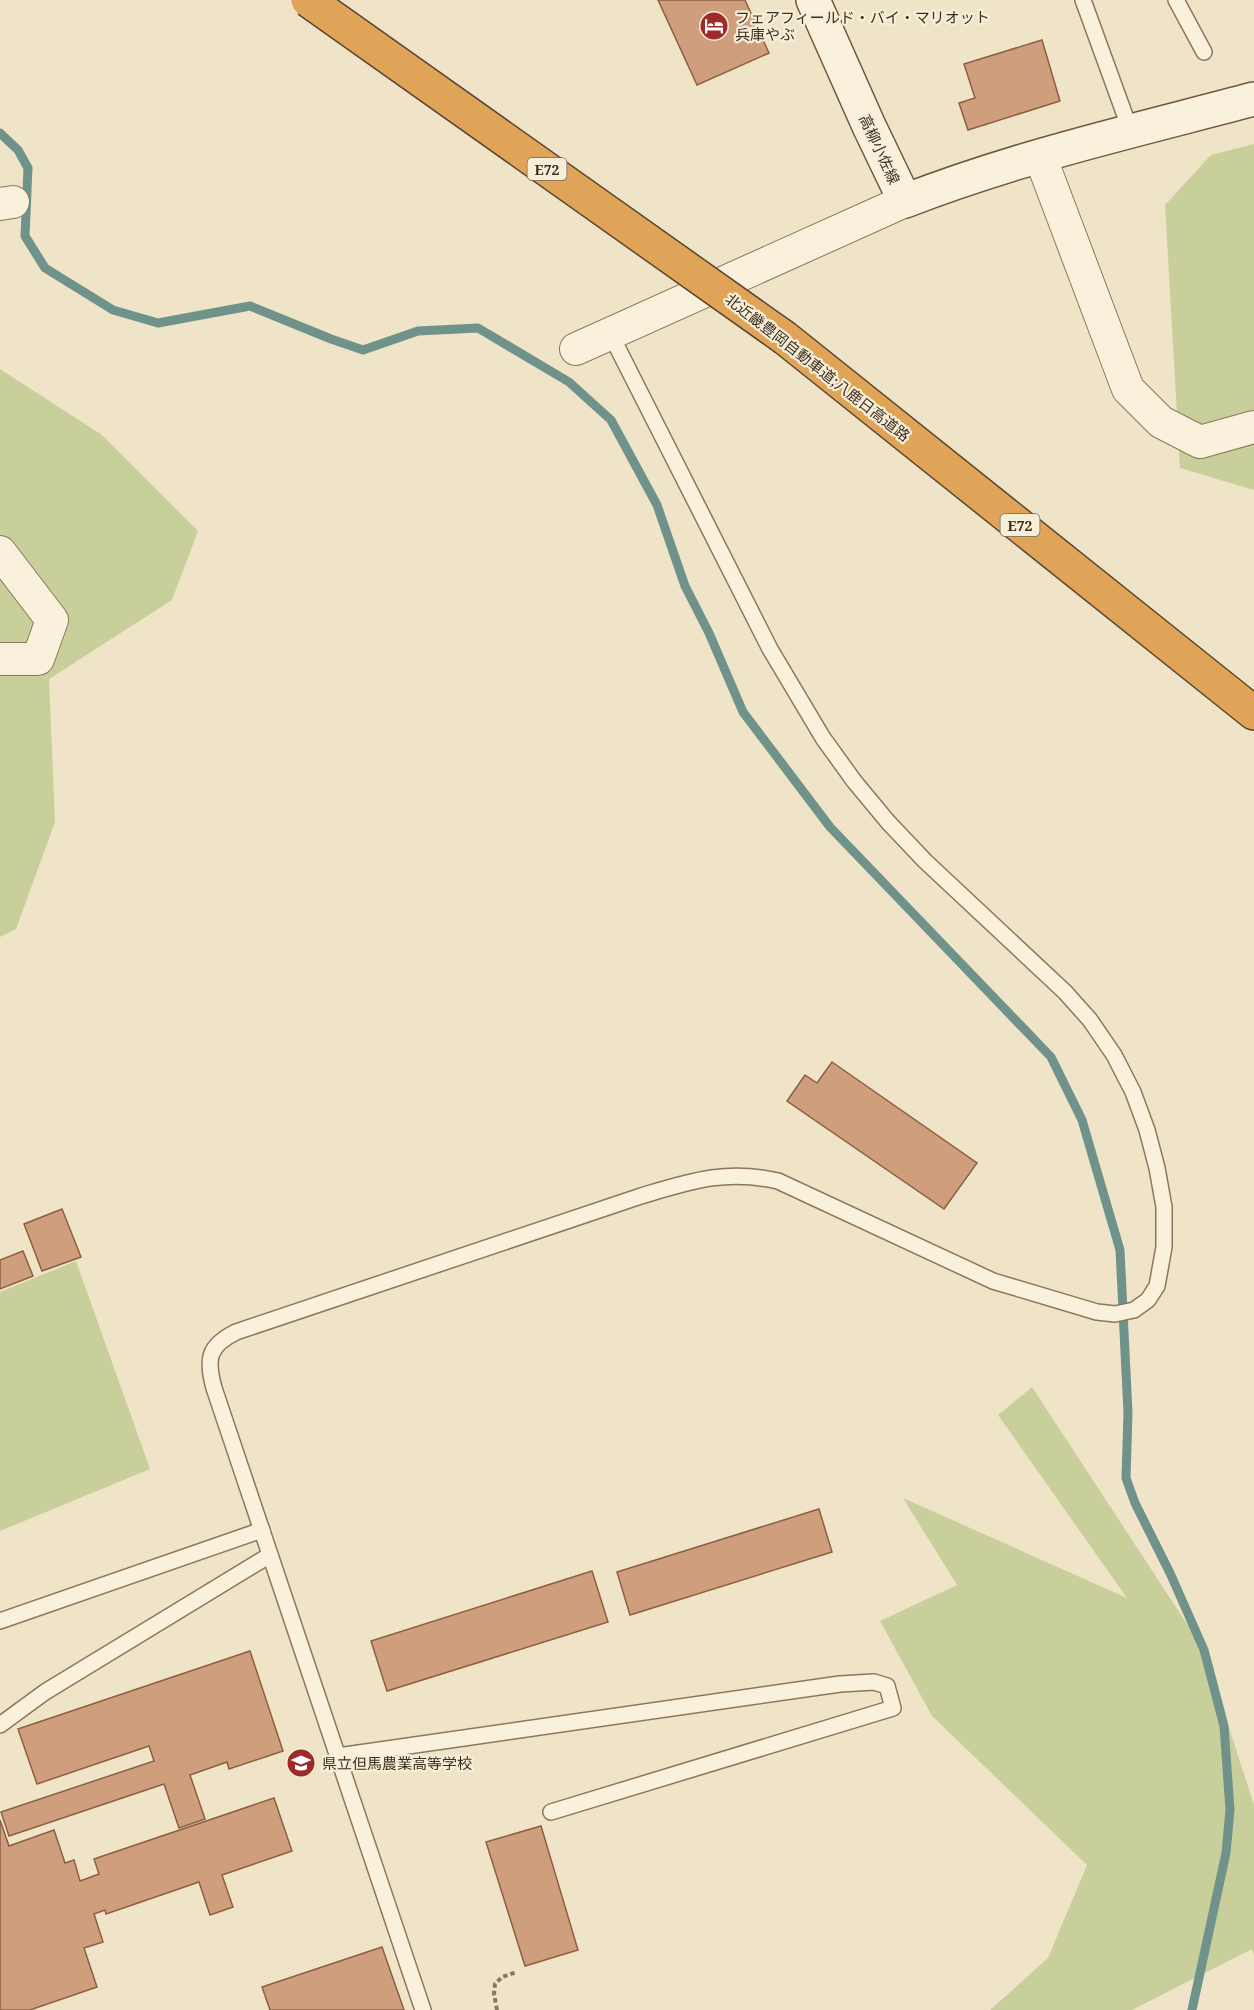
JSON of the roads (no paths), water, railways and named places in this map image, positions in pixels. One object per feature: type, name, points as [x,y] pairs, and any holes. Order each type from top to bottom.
[{"type":"highway","name":"北近畿豊岡自動車道;八鹿日高道路","points":[[308,0],[785,338],[1254,713]]},
{"type":"street","name":"高柳小佐線","points":[[813,0],[905,201],[948,184],[1131,132]]},
{"type":"street","points":[[1131,132],[1254,99]]},
{"type":"street","points":[[1040,156],[1128,389],[1161,422],[1200,442],[1254,427]]},
{"type":"street","points":[[576,349],[905,201]]},
{"type":"street","points":[[0,552],[52,620],[38,659],[0,659]]},
{"type":"lane","points":[[1083,0],[1131,132]]},
{"type":"lane","points":[[1176,0],[1204,52]]},
{"type":"lane","points":[[423,2010],[210,1376],[208,1365],[215,1346],[236,1332],[669,1187],[726,1175],[753,1175],[778,1181],[993,1281],[1097,1312],[1115,1314],[1134,1311],[1148,1300],[1157,1286],[1164,1247],[1164,1207],[1157,1168],[1147,1130],[1133,1092],[1114,1055],[1090,1020],[1065,992],[925,861],[888,822],[823,738],[770,649],[610,333]]},
{"type":"lane","points":[[0,1621],[262,1530]]},
{"type":"lane","points":[[0,1725],[64,1680],[270,1555]]},
{"type":"lane","points":[[338,1756],[840,1684],[874,1682],[887,1686],[893,1708],[551,1812]]},
{"type":"waterway","points":[[0,133],[18,150],[28,168],[25,236],[45,268],[113,310],[158,323],[250,306],[363,350],[418,331],[478,328],[569,382],[611,420],[657,505],[685,586],[709,633],[743,712],[830,827],[1051,1057],[1082,1120],[1120,1250],[1128,1413],[1126,1478],[1135,1503],[1170,1573],[1204,1650],[1224,1726],[1230,1810],[1226,1853],[1192,2010]]},
{"type":"place","name":"フェアフィールド・バイ・マリオット 兵庫やぶ","points":[[714,26]]},
{"type":"place","name":"県立但馬農業高等学校","points":[[301,1763]]}]
